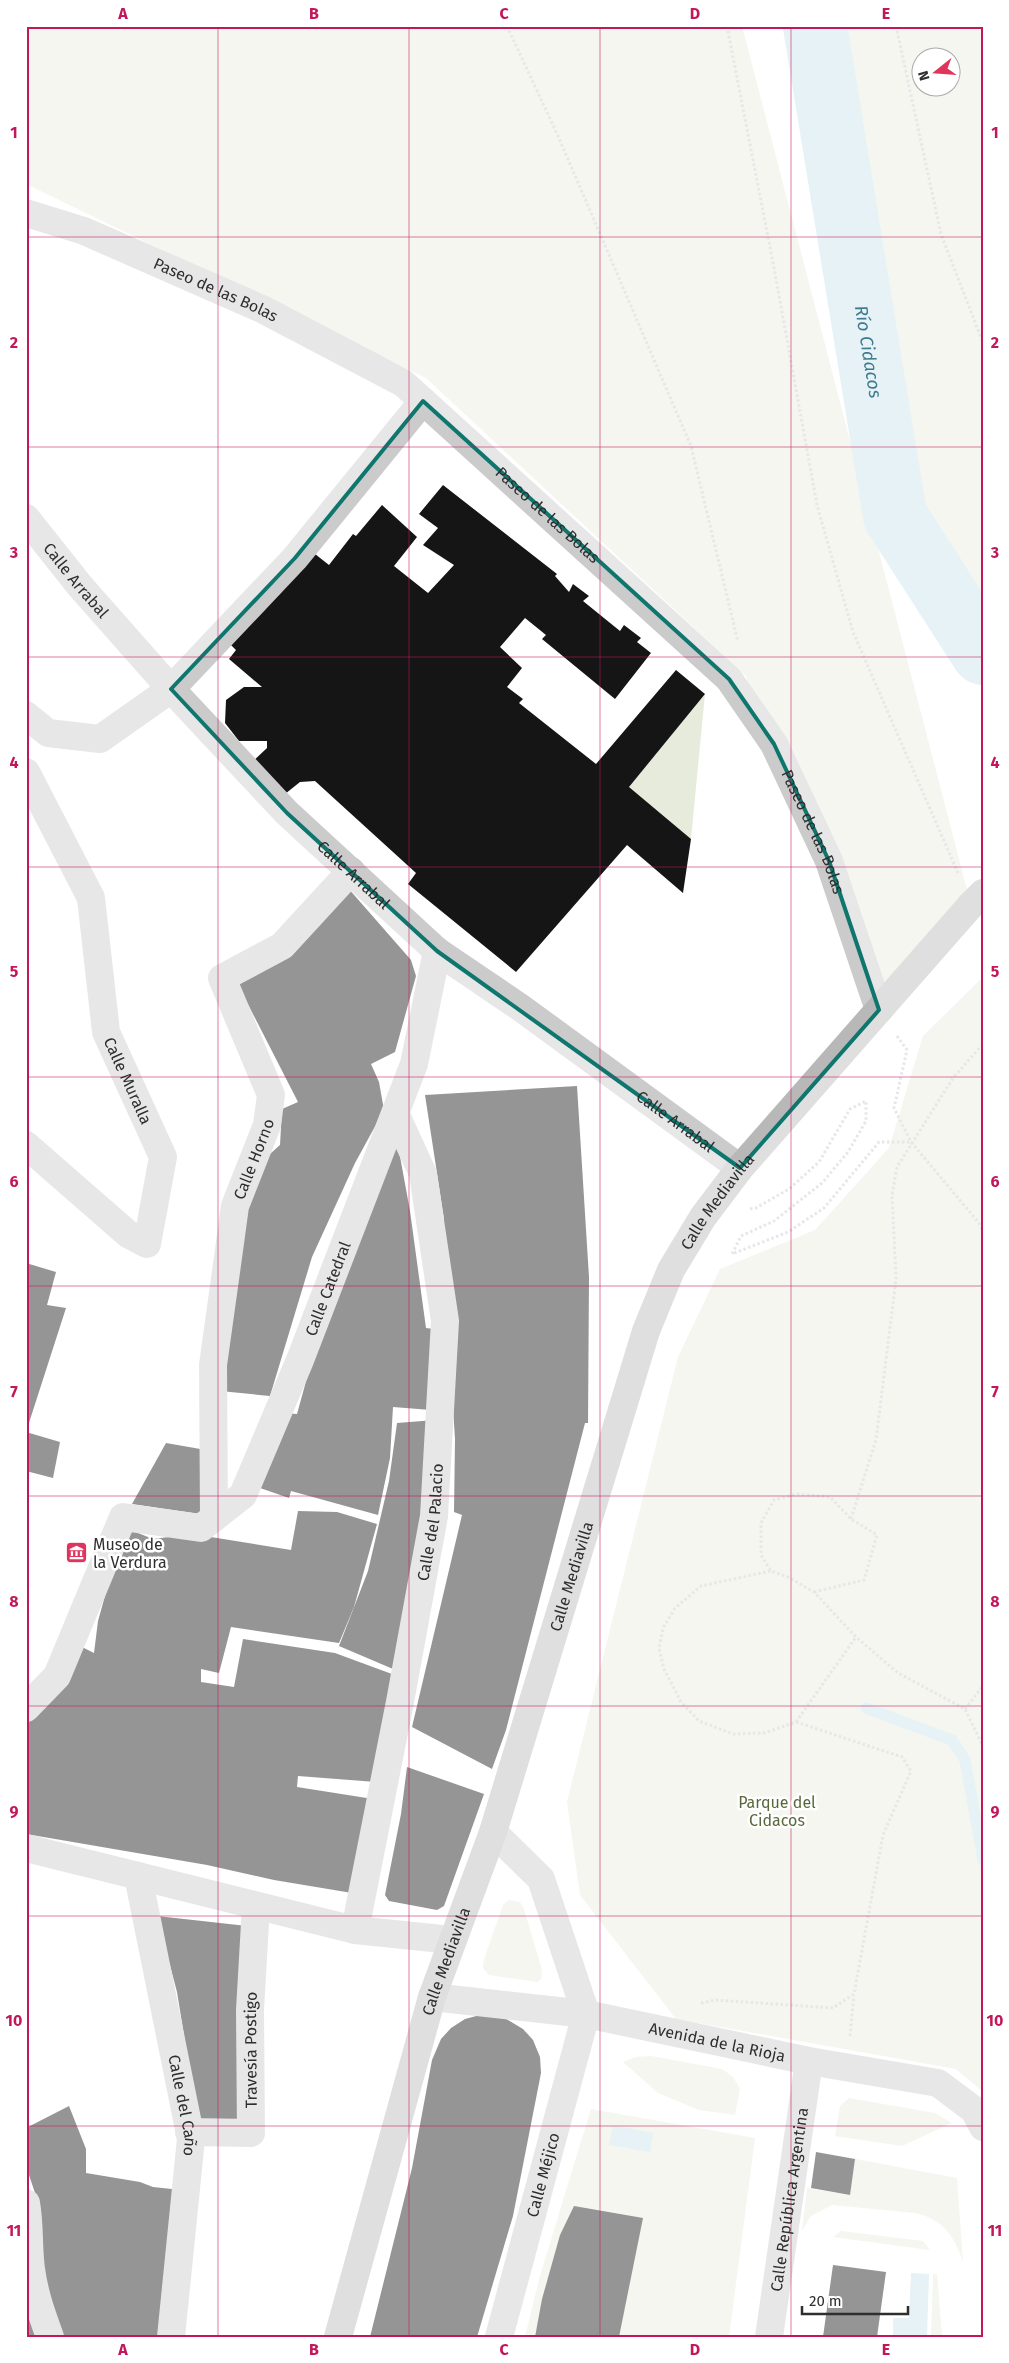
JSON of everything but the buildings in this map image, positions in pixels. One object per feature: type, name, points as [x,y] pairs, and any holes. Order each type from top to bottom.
[{"type":"street","name":"Paseo de las Bolas","points":[[26,213],[84,231],[262,309],[403,383],[729,679],[774,744],[829,861],[879,1010]]},
{"type":"street","points":[[26,715],[48,733],[100,739],[170,689],[295,558],[423,401]]},
{"type":"street","name":"Calle Arrabal","points":[[30,533],[80,586],[170,689],[287,813],[438,951],[529,1014],[740,1168]]},
{"type":"street","name":"Calle Muralla","points":[[26,772],[90,898],[106,1032],[163,1157],[147,1244],[128,1234],[26,1145]]},
{"type":"street","name":"Calle Horno","points":[[214,1518],[213,1365],[236,1206],[267,1126],[271,1095],[222,978],[282,946],[351,871]]},
{"type":"street","name":"Calle Mediavilla","points":[[338,2337],[432,1997],[493,1832],[646,1331],[671,1270],[702,1217],[740,1168],[977,899]]},
{"type":"street","name":"Calle Catedral","points":[[26,1708],[57,1676],[123,1517],[201,1528],[243,1496],[300,1360],[396,1115],[414,1064],[438,951]]},
{"type":"street","name":"Calle del Palacio","points":[[354,1930],[400,1702],[434,1516],[445,1321],[423,1174],[396,1115]]},
{"type":"street","points":[[493,1832],[541,1879],[586,2014]]},
{"type":"street","points":[[26,1848],[354,1930],[452,1940]]},
{"type":"street","name":"Calle del Caño","points":[[138,1876],[191,2139],[171,2337]]},
{"type":"street","name":"Travesía Postigo","points":[[189,2132],[252,2133],[250,2010],[256,1906]]},
{"type":"street","name":"Avenida de la Rioja","points":[[432,1997],[586,2014],[809,2062],[938,2083],[974,2110],[983,2127]]},
{"type":"street","name":"Calle Méjico","points":[[498,2337],[586,2014]]},
{"type":"street","name":"Calle República Argentina","points":[[769,2337],[809,2062]]},
{"type":"street","points":[[26,2203],[29,2217],[30,2269],[38,2303],[50,2337]]},
{"type":"path","points":[[507,26],[558,136],[691,446],[739,647]]},
{"type":"path","points":[[728,26],[774,268],[816,506],[854,632],[959,876]]},
{"type":"path","points":[[896,26],[941,234],[983,342]]},
{"type":"path","points":[[851,1519],[876,1440],[896,1279],[892,1195],[896,1167],[953,1078],[975,1050],[983,1044]]},
{"type":"path","points":[[907,1050],[894,1108],[911,1142],[979,1223],[983,1232]]},
{"type":"path","points":[[702,1217],[756,1208],[789,1189],[819,1162],[850,1110],[866,1101],[866,1121],[848,1152],[822,1183],[774,1221],[741,1236],[732,1254],[788,1232],[824,1208],[879,1142],[911,1142]]},
{"type":"path","points":[[771,1571],[760,1555],[761,1523],[774,1500],[797,1494],[830,1497],[851,1519],[877,1535],[864,1580],[814,1592]]},
{"type":"path","points":[[856,1637],[796,1722],[764,1733],[733,1734],[699,1722],[681,1702],[664,1669],[659,1648],[662,1628],[675,1608],[701,1586],[771,1571],[788,1577],[814,1592],[856,1637],[898,1673],[965,1709],[983,1746]]},
{"type":"path","points":[[965,1709],[983,1686]]},
{"type":"path","points":[[796,1722],[902,1757],[911,1771],[883,1834],[854,1994],[847,2068]]},
{"type":"path","points":[[697,2004],[715,2000],[833,2008],[854,1994]]},
{"type":"highlighted area","points":[[423,401],[729,679],[774,744],[829,861],[879,1010],[740,1168],[437,951],[287,813],[171,689],[295,558]]},
{"type":"green space","points":[[26,26],[742,26],[971,905],[879,1010],[746,676],[426,378],[26,184]]},
{"type":"green space","points":[[815,26],[983,26],[983,653],[895,516]]},
{"type":"green space","points":[[705,694],[691,839],[629,787]]},
{"type":"green space","name":"Parque del Cidacos","points":[[983,977],[983,2092],[956,2069],[676,2019],[580,1895],[567,1802],[678,1357],[720,1269],[815,1230],[889,1148],[923,1036]]},
{"type":"green space","points":[[509,1900],[520,1902],[524,1909],[542,1970],[541,1979],[537,1982],[489,1975],[483,1968],[484,1959],[503,1905]]},
{"type":"green space","points":[[651,2056],[722,2069],[733,2077],[740,2089],[735,2115],[699,2110],[658,2093],[623,2062],[636,2057]]},
{"type":"green space","points":[[849,2098],[935,2113],[952,2123],[902,2146],[835,2136],[840,2106]]},
{"type":"green space","points":[[591,2109],[755,2138],[729,2337],[525,2337],[540,2276]]},
{"type":"green space","points":[[855,2159],[957,2178],[963,2262],[956,2244],[946,2230],[933,2219],[915,2213],[832,2205],[811,2216],[802,2231],[807,2188],[849,2195]]},
{"type":"green space","points":[[841,2231],[923,2241],[930,2250],[833,2237]]},
{"type":"green space","points":[[933,2274],[937,2274],[942,2337],[931,2337]]},
{"type":"water","points":[[613,2125],[653,2133],[650,2152],[609,2145]]},
{"type":"water","points":[[911,2273],[929,2274],[927,2337],[893,2337],[893,2318],[909,2318]]},
{"type":"waterway","name":"Río Cidacos","points":[[815,26],[895,516],[983,653]]},
{"type":"waterway","points":[[866,1708],[952,1740],[965,1760],[983,1860]]},
{"type":"place","name":"Museo de la Verdura","points":[[77,1553]]}]
